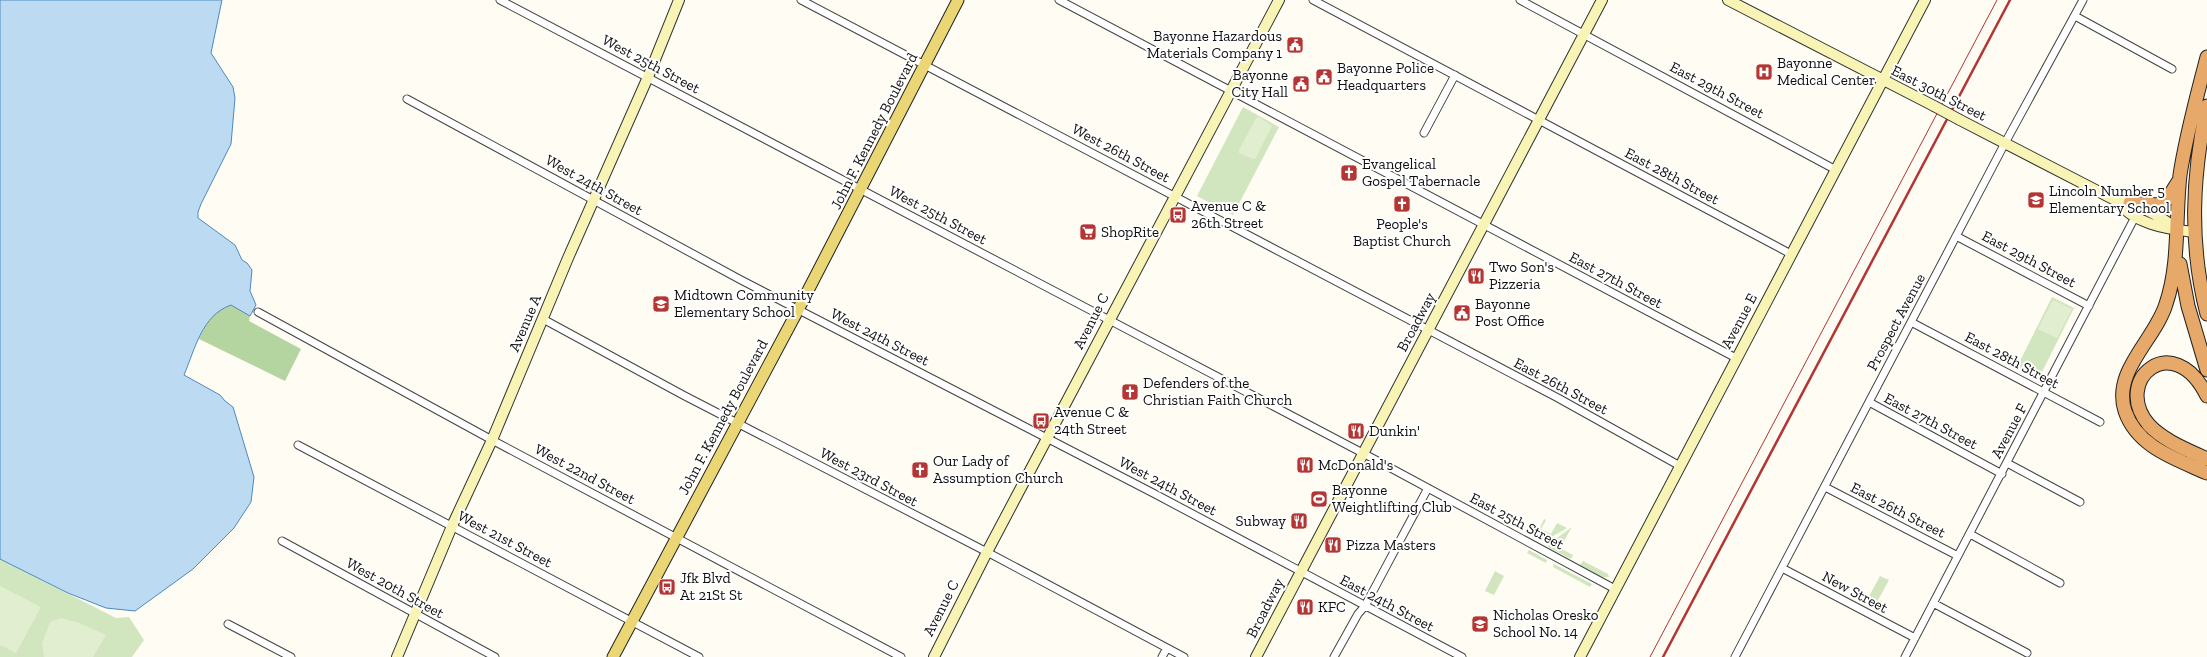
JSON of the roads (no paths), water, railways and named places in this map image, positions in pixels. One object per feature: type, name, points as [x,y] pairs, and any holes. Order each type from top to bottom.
[{"type":"highway","points":[[2130,203],[2158,205],[2175,189],[2180,175],[2207,57]]},
{"type":"highway","points":[[2207,106],[2195,185],[2194,232],[2199,276],[2207,314]]},
{"type":"highway","points":[[2180,175],[2178,230],[2173,279],[2167,302],[2157,324],[2128,371],[2123,386],[2123,398],[2125,411],[2130,424],[2149,445],[2207,473]]},
{"type":"highway","points":[[2178,230],[2181,276],[2196,337],[2207,370]]},
{"type":"highway","points":[[2207,396],[2200,383],[2179,364],[2161,363],[2150,369],[2140,378],[2138,403],[2142,416],[2150,426],[2172,442],[2207,459]]},
{"type":"main road","name":"John F. Kennedy Boulevard","points":[[614,657],[676,537],[798,310],[958,0]]},
{"type":"street","name":"West 25th Street","points":[[500,0],[1364,454]]},
{"type":"street","name":"Avenue A","points":[[398,657],[452,526],[492,440],[648,77],[679,0]]},
{"type":"street","name":"West 26th Street","points":[[801,0],[1429,330]]},
{"type":"street","name":"East 27th Street","points":[[1059,0],[1736,358]]},
{"type":"street","name":"Avenue C","points":[[934,657],[986,552],[1278,0]]},
{"type":"street","name":"East 28th Street","points":[[1313,0],[1791,254]]},
{"type":"street","name":"East 29th Street","points":[[1520,0],[1836,170]]},
{"type":"street","name":"Broadway","points":[[1256,657],[1602,0]]},
{"type":"street","name":"East 30th Street","points":[[1728,0],[2115,200],[2130,203],[2164,218],[2178,230]]},
{"type":"street","name":"Avenue E","points":[[1580,657],[1736,358],[1926,0]]},
{"type":"street","name":"Prospect Avenue","points":[[1736,656],[2005,143],[2083,0]]},
{"type":"street","points":[[2075,16],[2172,69]]},
{"type":"street","points":[[1424,133],[1455,76]]},
{"type":"street","name":"West 24th Street","points":[[408,99],[798,310],[1047,438],[1300,572]]},
{"type":"street","name":"East 30th Street","points":[[2115,200],[2123,210],[2157,228],[2194,232]]},
{"type":"street","name":"Avenue F","points":[[1905,657],[2045,392],[2135,217]]},
{"type":"street","name":"East 29th Street","points":[[1956,236],[2089,306]]},
{"type":"street","name":"West 22nd Street","points":[[258,312],[492,440],[900,657]]},
{"type":"street","name":"West 23rd Street","points":[[543,319],[683,395],[738,422],[1184,657]]},
{"type":"street","name":"East 28th Street","points":[[1911,322],[2100,422]]},
{"type":"street","name":"East 26th Street","points":[[1429,330],[1558,398],[1680,466]]},
{"type":"street","name":"East 27th Street","points":[[1868,402],[2002,474]]},
{"type":"street","name":"West 21st Street","points":[[298,445],[699,657]]},
{"type":"street","name":"East 25th Street","points":[[1364,454],[1615,589]]},
{"type":"street","points":[[2007,463],[2080,502]]},
{"type":"street","name":"East 26th Street","points":[[1825,487],[1958,556]]},
{"type":"street","points":[[1334,657],[1358,614],[1365,606],[1428,488]]},
{"type":"street","points":[[1970,534],[2060,584]]},
{"type":"street","name":"West 20th Street","points":[[282,541],[495,657]]},
{"type":"street","name":"New Street","points":[[1782,568],[1915,638]]},
{"type":"street","name":"East 24th Street","points":[[1300,572],[1462,657]]},
{"type":"street","points":[[1933,603],[2027,653]]},
{"type":"street","points":[[228,624],[291,657]]},
{"type":"street","points":[[1162,657],[1167,648]]},
{"type":"water","points":[[0,0],[222,0],[211,53],[233,87],[235,98],[231,144],[201,204],[198,212],[198,218],[235,245],[242,260],[247,263],[252,270],[250,291],[256,305],[250,316],[231,305],[213,316],[206,325],[196,344],[184,375],[220,395],[233,407],[254,477],[251,502],[234,528],[193,569],[135,611],[106,608],[68,593],[0,559]]},
{"type":"tram line","points":[[1650,657],[1997,0]]},
{"type":"railway","points":[[1663,657],[2010,0]]},
{"type":"place","name":"Bayonne Hazardous Materials Company 1","points":[[1295,45]]},
{"type":"place","name":"Bayonne Medical Center","points":[[1764,72]]},
{"type":"place","name":"Bayonne Police Headquarters","points":[[1324,77]]},
{"type":"place","name":"Bayonne City Hall","points":[[1301,84]]},
{"type":"place","name":"Evangelical Gospel Tabernacle","points":[[1349,173]]},
{"type":"place","name":"Lincoln Number 5 Elementary School","points":[[2036,200]]},
{"type":"place","name":"People's Baptist Church","points":[[1402,204]]},
{"type":"place","name":"Avenue C & 26th Street","points":[[1178,215]]},
{"type":"place","name":"ShopRite","points":[[1088,232]]},
{"type":"place","name":"Two Son's Pizzeria","points":[[1476,276]]},
{"type":"place","name":"Midtown Community Elementary School","points":[[661,304]]},
{"type":"place","name":"Bayonne Post Office","points":[[1462,313]]},
{"type":"place","name":"Defenders of the Christian Faith Church","points":[[1130,392]]},
{"type":"place","name":"Avenue C & 24th Street","points":[[1041,421]]},
{"type":"place","name":"Dunkin'","points":[[1356,431]]},
{"type":"place","name":"McDonald's","points":[[1305,465]]},
{"type":"place","name":"Our Lady of Assumption Church","points":[[920,470]]},
{"type":"place","name":"Bayonne Weightlifting Club","points":[[1319,499]]},
{"type":"place","name":"Subway","points":[[1299,521]]},
{"type":"place","name":"Pizza Masters","points":[[1333,545]]},
{"type":"place","name":"Jfk Blvd At 21St St","points":[[667,587]]},
{"type":"place","name":"KFC","points":[[1305,607]]},
{"type":"place","name":"Nicholas Oresko School No. 14","points":[[1480,624]]}]
